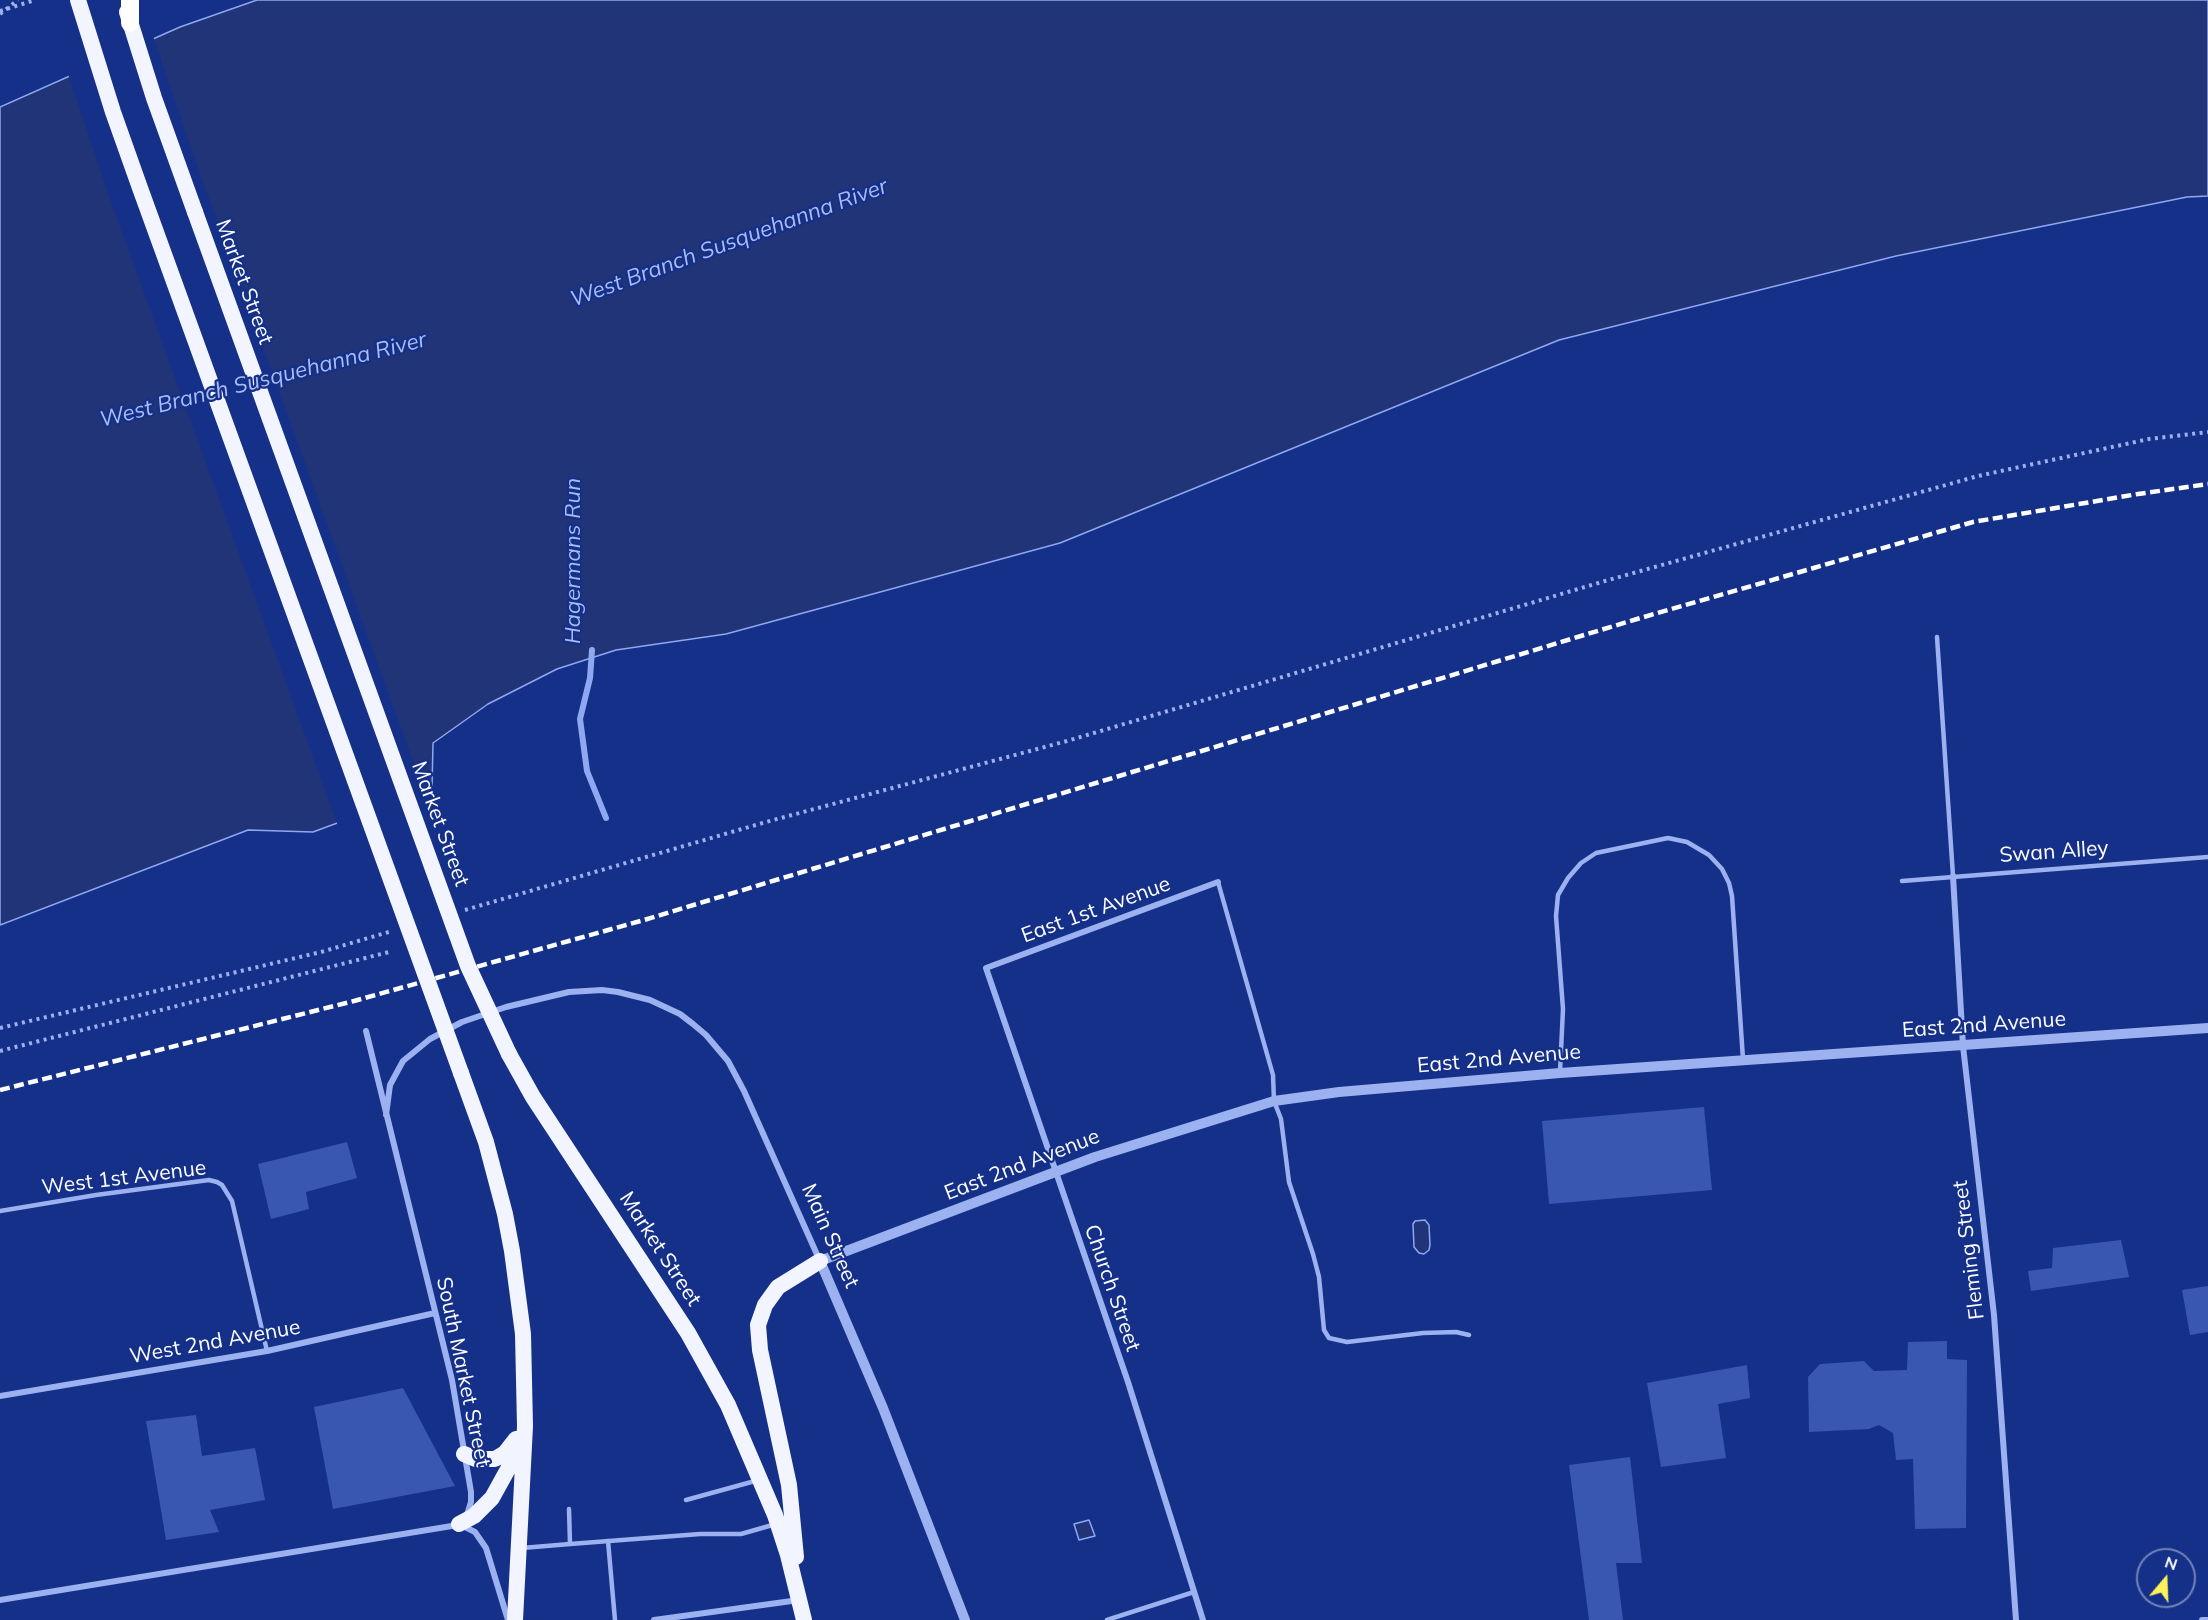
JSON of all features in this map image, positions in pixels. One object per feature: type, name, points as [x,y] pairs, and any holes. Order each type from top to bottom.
[{"type":"highway","points":[[78,0],[113,112],[140,188],[488,1150],[512,1251],[523,1334],[525,1426],[515,1620]]},
{"type":"highway","name":"Market Street","points":[[123,0],[187,192],[468,966],[508,1054],[533,1097],[688,1333],[728,1405],[778,1524],[804,1620]]},
{"type":"highway","points":[[130,0],[130,23]]},
{"type":"highway","points":[[799,1600],[789,1485],[760,1350],[758,1325],[765,1305],[778,1287],[820,1261]]},
{"type":"highway","points":[[464,1454],[476,1459],[495,1459],[506,1454],[525,1426]]},
{"type":"highway","points":[[459,1524],[483,1508],[501,1485],[525,1426]]},
{"type":"street","name":"Fleming Street","points":[[1953,876],[1963,1046],[1994,1315],[2016,1620]]},
{"type":"street","name":"East 1st Avenue","points":[[986,969],[1218,882]]},
{"type":"street","name":"Church Street","points":[[986,969],[1128,1382],[1203,1620]]},
{"type":"street","name":"Main Street","points":[[548,996],[602,990],[635,995],[650,1000],[680,1014],[706,1035],[737,1076],[883,1408],[965,1620]]},
{"type":"street","name":"South Market Street","points":[[386,1115],[388,1091],[395,1072],[403,1061],[430,1039],[481,1015],[548,996]]},
{"type":"street","name":"East 2nd Avenue","points":[[820,1261],[1095,1157],[1274,1101],[1339,1092],[1560,1073],[2208,1028]]},
{"type":"street","name":"South Market Street","points":[[366,1031],[452,1380],[471,1502],[466,1517],[459,1524]]},
{"type":"street","name":"West 2nd Avenue","points":[[0,1396],[267,1351],[435,1313]]},
{"type":"street","points":[[0,1600],[459,1524],[475,1532],[486,1548],[508,1620]]},
{"type":"street","points":[[654,1620],[799,1600]]},
{"type":"street","points":[[2202,1620],[2208,1620]]},
{"type":"lane","points":[[1937,637],[1953,876]]},
{"type":"lane","points":[[1560,1073],[1563,1009],[1556,916],[1558,895],[1568,878],[1581,863],[1596,853],[1668,838],[1687,843],[1709,855],[1722,870],[1729,883],[1732,896],[1743,1061]]},
{"type":"lane","name":"Swan Alley","points":[[1902,881],[2208,856]]},
{"type":"lane","points":[[1218,882],[1273,1075],[1274,1101],[1281,1119],[1289,1182],[1313,1254],[1324,1330],[1329,1338],[1347,1342],[1423,1333],[1456,1332],[1469,1335]]},
{"type":"lane","name":"West 1st Avenue","points":[[0,1211],[96,1195],[209,1180],[217,1182],[222,1185],[232,1201],[267,1351]]},
{"type":"lane","points":[[686,1500],[761,1479]]},
{"type":"lane","points":[[569,1509],[570,1544]]},
{"type":"lane","points":[[519,1548],[700,1533],[741,1534],[778,1524]]},
{"type":"lane","points":[[608,1541],[615,1620]]},
{"type":"lane","points":[[1107,1620],[1194,1592]]},
{"type":"path","points":[[0,12],[18,0]]},
{"type":"path","points":[[0,12],[35,0]]},
{"type":"path","points":[[459,912],[766,822],[1067,741],[1605,581],[1978,476],[2149,440],[2208,432]]},
{"type":"path","points":[[0,1028],[321,951],[401,928]]},
{"type":"path","points":[[0,1051],[389,951]]},
{"type":"water","name":"West Branch Susquehanna River","points":[[257,0],[2208,0],[2208,196],[2187,197],[1896,256],[1559,340],[1060,543],[726,634],[616,650],[557,669],[488,704],[433,743],[432,788],[313,832],[248,830],[0,925],[0,107],[180,27]]},
{"type":"water","points":[[1425,1220],[1429,1225],[1430,1245],[1429,1250],[1424,1254],[1419,1253],[1414,1247],[1413,1224],[1415,1221]]},
{"type":"water","points":[[1089,1520],[1095,1536],[1079,1540],[1074,1524]]},
{"type":"pier","points":[[153,36],[198,168],[425,794],[338,826],[110,199],[68,74]]},
{"type":"building","points":[[1704,1107],[1712,1190],[1549,1204],[1542,1121]]},
{"type":"building","points":[[347,1142],[357,1178],[306,1192],[309,1209],[271,1219],[258,1164]]},
{"type":"building","points":[[2121,1240],[2129,1277],[2031,1291],[2028,1271],[2052,1268],[2053,1248]]},
{"type":"building","points":[[2208,1286],[2208,1332],[2190,1335],[2182,1290]]},
{"type":"building","points":[[1947,1341],[1947,1359],[1967,1360],[1966,1528],[1915,1529],[1913,1459],[1896,1460],[1893,1433],[1879,1425],[1869,1429],[1809,1432],[1808,1377],[1820,1364],[1864,1361],[1874,1371],[1907,1370],[1908,1342]]},
{"type":"building","points":[[1747,1365],[1750,1398],[1718,1404],[1726,1458],[1661,1467],[1647,1383]]},
{"type":"building","points":[[403,1388],[455,1486],[333,1509],[314,1407]]},
{"type":"building","points":[[196,1415],[202,1456],[255,1448],[265,1500],[210,1510],[219,1532],[166,1540],[146,1421]]},
{"type":"building","points":[[1630,1457],[1642,1563],[1616,1563],[1623,1620],[1589,1620],[1569,1465]]},
{"type":"waterway","name":"Hagermans Run","points":[[592,650],[590,678],[580,719],[587,771],[606,818]]},
{"type":"railway","points":[[0,1090],[354,1001],[644,920],[1637,619],[1973,522],[2208,484]]}]
